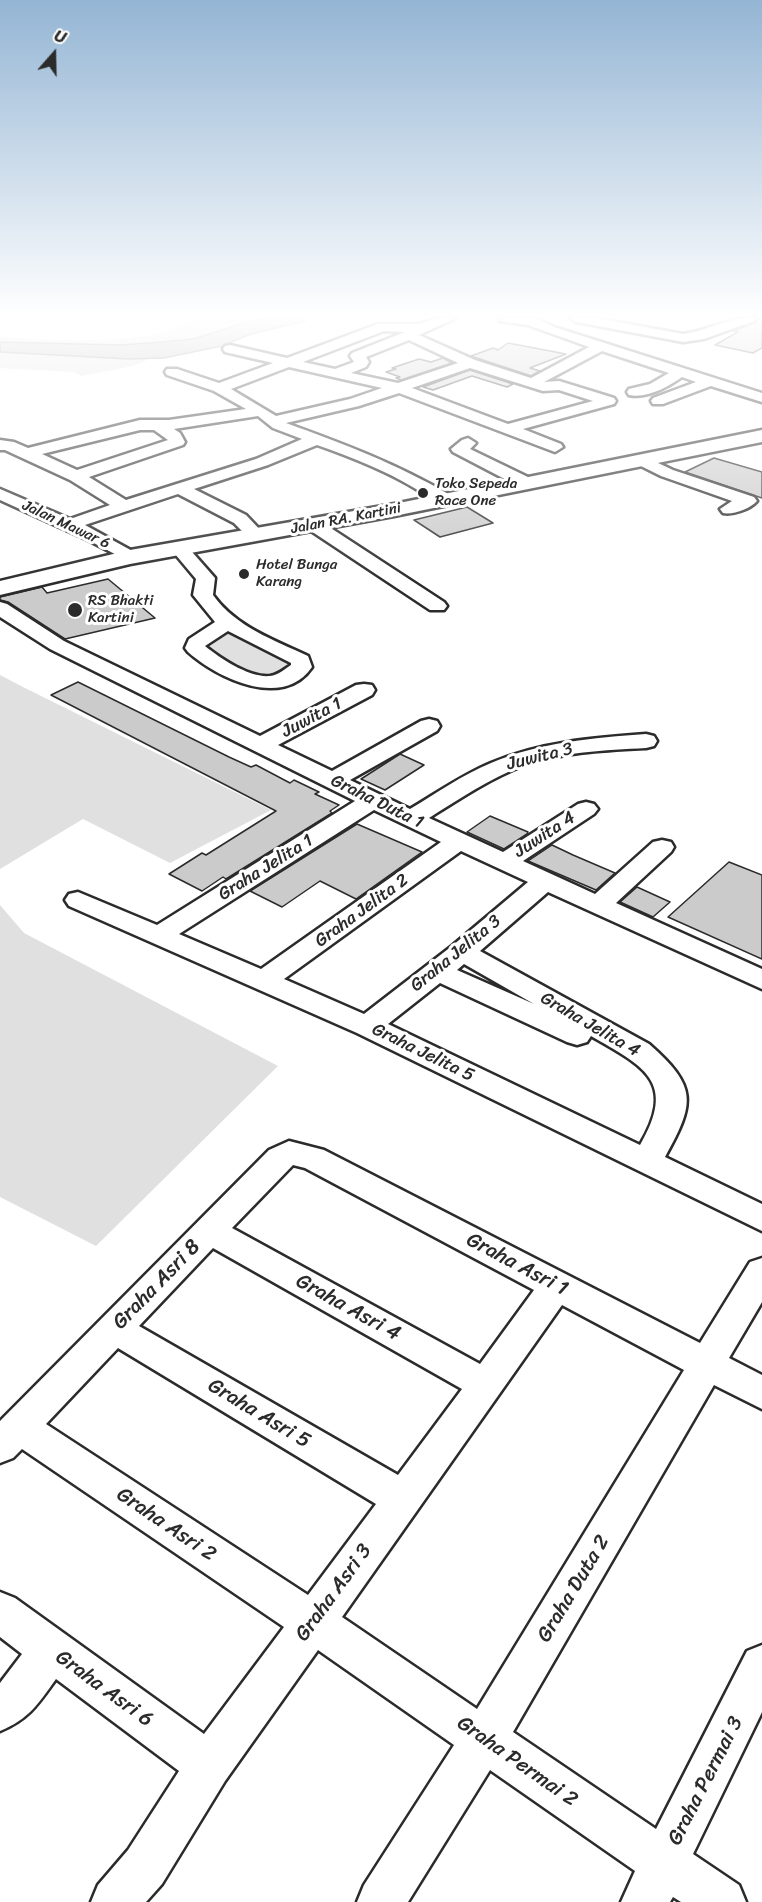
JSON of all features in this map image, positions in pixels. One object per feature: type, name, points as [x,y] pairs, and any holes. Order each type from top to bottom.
[{"type":"main road","name":"Jalan RA. Kartini","points":[[0,588],[130,557],[314,525],[762,436]]},
{"type":"street","points":[[251,407],[314,440],[365,458],[409,478],[442,498]]},
{"type":"street","points":[[28,453],[140,425],[159,426],[322,412],[339,407]]},
{"type":"street","points":[[449,407],[555,447]]},
{"type":"street","points":[[507,429],[588,407]]},
{"type":"street","points":[[76,476],[177,442],[174,436],[159,426]]},
{"type":"street","points":[[68,525],[262,462],[314,440]]},
{"type":"street","points":[[2,443],[76,476],[123,506]]},
{"type":"street","points":[[468,444],[460,447],[459,450],[526,483]]},
{"type":"street","points":[[641,460],[667,473],[757,500]]},
{"type":"street","points":[[179,488],[240,519],[256,535]]},
{"type":"street","name":"Jalan Mawar 6","points":[[4,499],[94,536],[130,557]]},
{"type":"street","points":[[729,509],[757,500]]},
{"type":"street","points":[[314,525],[437,606]]},
{"type":"street","points":[[179,548],[206,578],[203,595],[210,607],[227,623],[302,660],[302,667],[280,680],[267,682],[250,678],[203,656],[195,648],[196,643],[227,623]]},
{"type":"street","name":"Graha Duta 1","points":[[0,608],[57,645],[411,819],[758,976]]},
{"type":"street","name":"Juwita 1","points":[[261,745],[364,690]]},
{"type":"street","points":[[333,780],[429,726]]},
{"type":"street","name":"Juwita 3","points":[[411,819],[497,768],[528,757],[585,746],[646,741]]},
{"type":"street","name":"Graha Jelita 1","points":[[159,935],[373,800]]},
{"type":"street","name":"Juwita 4","points":[[505,861],[586,809]]},
{"type":"street","name":"Graha Jelita 2","points":[[266,980],[459,841]]},
{"type":"street","points":[[598,905],[662,847]]},
{"type":"street","name":"Graha Jelita 3","points":[[367,1026],[462,952],[545,881]]},
{"type":"street","name":"Graha Jelita 5","points":[[78,900],[266,980],[367,1026],[762,1218]]},
{"type":"street","name":"Graha Jelita 4","points":[[462,952],[639,1051],[661,1073],[672,1090],[672,1110],[647,1161]]},
{"type":"street","points":[[436,971],[661,1073]]},
{"type":"street","name":"Graha Asri 8","points":[[9,1437],[280,1158],[289,1154],[302,1154],[326,1165]]},
{"type":"street","name":"Graha Asri 1","points":[[326,1165],[762,1393]]},
{"type":"street","name":"Graha Asri 4","points":[[210,1231],[486,1385]]},
{"type":"street","name":"Graha Duta 2","points":[[381,1902],[484,1739],[762,1272]]},
{"type":"street","name":"Graha Asri 3","points":[[115,1902],[146,1867],[209,1765],[556,1286]]},
{"type":"street","name":"Graha Asri 5","points":[[115,1329],[403,1499]]},
{"type":"street","name":"Graha Asri 2","points":[[9,1437],[313,1622]]},
{"type":"street","name":"Graha Asri 6","points":[[1,1614],[209,1765]]},
{"type":"street","name":"Graha Permai 2","points":[[313,1622],[484,1739],[654,1883],[722,1902]]},
{"type":"street","points":[[0,1709],[16,1697],[51,1650]]},
{"type":"street","name":"Graha Permai 3","points":[[654,1883],[753,1712],[762,1666]]},
{"type":"shaded area","points":[[227,623],[301,660],[280,680],[250,678],[196,643]]},
{"type":"shaded area","points":[[0,675],[271,810],[170,863],[83,819],[0,869]]},
{"type":"shaded area","points":[[0,905],[24,933],[278,1066],[96,1246],[0,1197]]},
{"type":"building","points":[[714,458],[762,472],[762,498],[685,472]]},
{"type":"building","points":[[467,507],[493,523],[440,537],[414,520]]},
{"type":"building","name":"RS Bhakti Kartini","points":[[108,579],[155,618],[65,639],[8,602],[0,600],[0,597],[42,587],[47,593]]},
{"type":"building","points":[[78,682],[229,757],[251,767],[256,765],[290,783],[294,780],[319,792],[315,794],[339,805],[330,811],[332,813],[226,879],[223,877],[202,891],[169,874],[202,853],[206,855],[276,811],[51,695]]},
{"type":"building","points":[[400,754],[424,765],[385,790],[361,779]]},
{"type":"building","points":[[490,816],[528,832],[504,849],[467,832]]},
{"type":"building","points":[[357,824],[422,852],[356,899],[320,881],[282,907],[250,891]]},
{"type":"building","points":[[552,845],[615,873],[596,890],[528,861]]},
{"type":"building","points":[[729,862],[762,875],[762,959],[668,917]]},
{"type":"building","points":[[637,887],[670,902],[653,917],[620,902]]},
{"type":"place","name":"Toko Sepeda Race One","points":[[423,493]]},
{"type":"place","name":"Hotel Bunga Karang","points":[[244,574]]},
{"type":"place","name":"RS Bhakti Kartini","points":[[75,610]]}]
